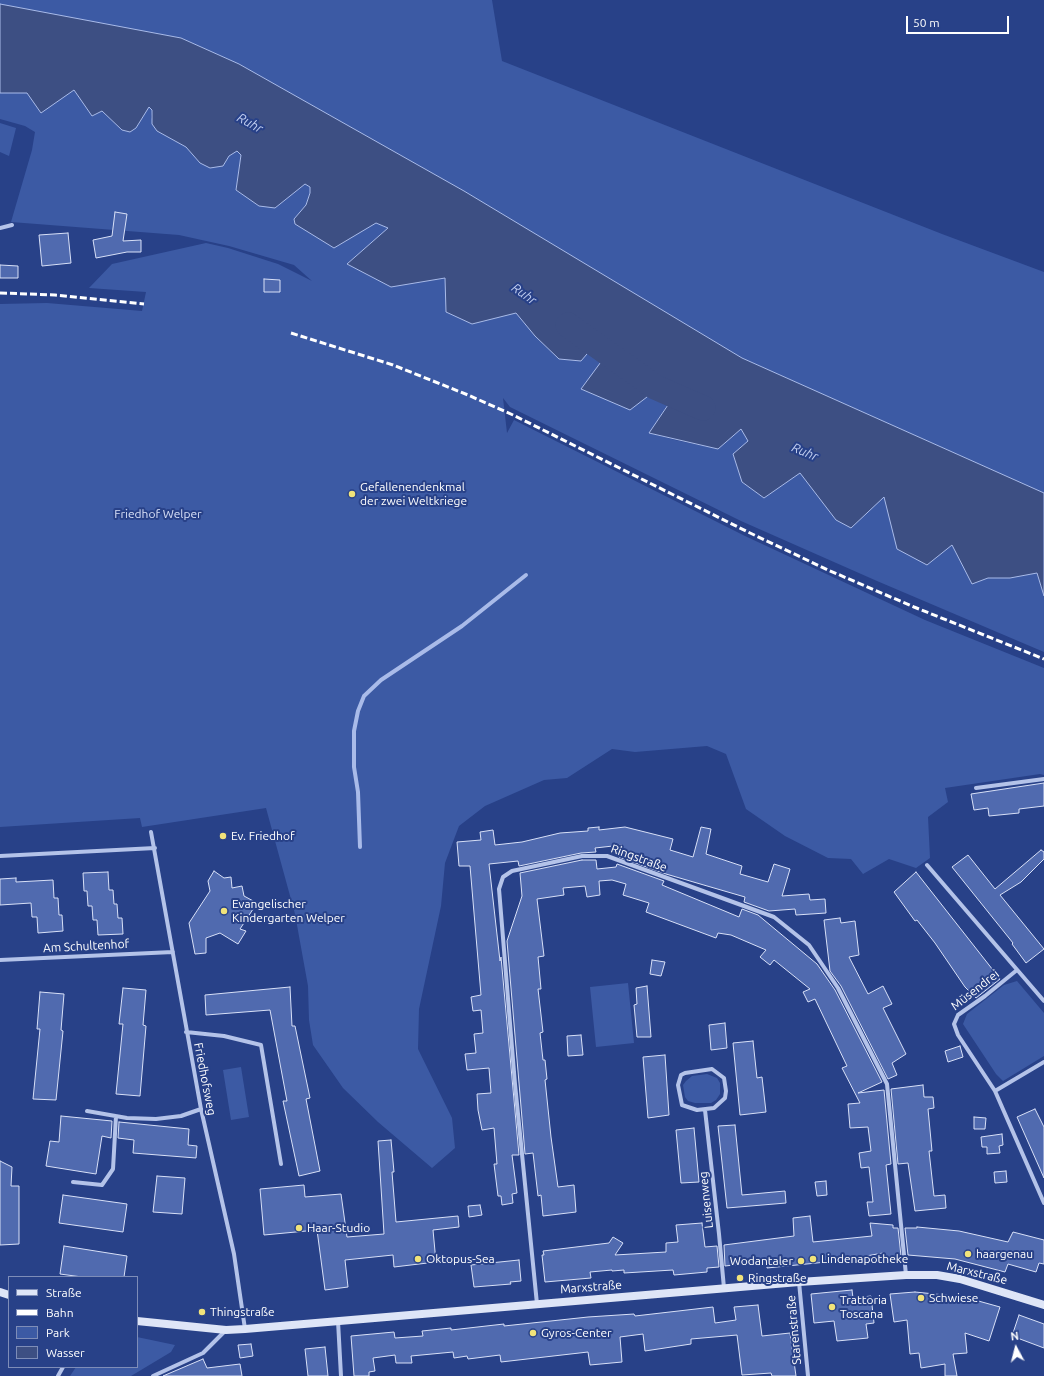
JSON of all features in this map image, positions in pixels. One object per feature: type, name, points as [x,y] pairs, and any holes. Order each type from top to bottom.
[{"type":"street","points":[[0,228],[12,225]]},
{"type":"street","points":[[976,788],[1044,779]]},
{"type":"street","name":"Friedhofsweg","points":[[151,832],[156,848],[186,1032],[201,1109],[234,1254],[245,1329]]},
{"type":"street","points":[[0,856],[156,848]]},
{"type":"street","name":"Ringstraße","points":[[537,1304],[515,1084],[499,889],[503,877],[512,871],[582,856],[607,856],[774,917],[809,945],[838,988],[887,1084],[906,1275]]},
{"type":"street","name":"Müsendrei","points":[[927,865],[1044,1000]]},
{"type":"street","name":"Am Schultenhof","points":[[0,960],[174,952]]},
{"type":"street","name":"Müsendrei","points":[[1017,970],[985,996],[958,1015],[954,1024],[958,1035],[994,1091],[1044,1203]]},
{"type":"street","points":[[186,1032],[224,1036],[261,1045],[281,1164]]},
{"type":"street","points":[[994,1091],[1044,1062]]},
{"type":"street","points":[[712,1069],[724,1078],[726,1090],[725,1098],[714,1108],[705,1110],[690,1109],[682,1105],[678,1085],[679,1079],[685,1073],[712,1069]]},
{"type":"street","points":[[87,1111],[116,1116],[156,1120],[180,1116],[201,1109]]},
{"type":"street","name":"Luisenweg","points":[[705,1110],[718,1219],[724,1289]]},
{"type":"street","points":[[73,1182],[102,1185],[113,1169],[116,1116]]},
{"type":"street","name":"Marxstraße","points":[[138,1320],[226,1330],[245,1329],[799,1282],[906,1275],[937,1276],[960,1279],[984,1285],[1044,1305]]},
{"type":"street","name":"Starenstraße","points":[[799,1282],[808,1376]]},
{"type":"street","points":[[338,1321],[341,1376]]},
{"type":"street","points":[[153,1376],[203,1353],[226,1330]]},
{"type":"green space","points":[[0,0],[492,0],[502,61],[942,234],[1044,272],[1044,493],[742,358],[464,191],[239,64],[181,38],[0,5]]},
{"type":"green space","name":"Friedhof Welper","points":[[74,90],[92,116],[102,111],[122,130],[136,128],[149,107],[152,110],[151,117],[157,131],[186,147],[200,163],[223,166],[229,156],[237,150],[241,155],[236,190],[275,208],[305,184],[310,187],[310,193],[306,205],[294,219],[376,223],[388,228],[347,264],[391,287],[446,278],[472,324],[516,313],[535,336],[559,359],[581,361],[598,341],[610,351],[581,389],[660,387],[673,396],[649,433],[675,440],[718,449],[741,429],[748,441],[733,454],[742,482],[764,498],[800,473],[836,520],[884,496],[952,545],[972,584],[988,578],[1010,578],[1037,573],[1044,596],[1044,652],[741,521],[510,407],[503,398],[507,433],[514,420],[745,536],[925,620],[1044,668],[1044,775],[1040,774],[945,788],[948,802],[928,817],[930,858],[916,868],[889,859],[863,874],[851,859],[828,858],[785,836],[746,809],[726,754],[707,746],[635,752],[612,749],[567,778],[544,780],[485,806],[459,826],[445,863],[441,906],[419,1009],[418,1049],[452,1118],[455,1148],[432,1168],[378,1122],[343,1088],[313,1045],[309,1020],[308,986],[295,914],[266,808],[142,827],[140,818],[0,827],[0,304],[47,303],[142,311],[146,292],[89,288],[112,264],[206,243],[228,248],[278,264],[312,281],[294,265],[229,246],[179,235],[11,222],[32,150],[35,132],[25,126],[0,119],[0,93]]},
{"type":"green space","points":[[0,123],[16,128],[9,156],[0,152]]},
{"type":"green space","points":[[1017,981],[1044,1013],[1044,1056],[1003,1081],[996,1074],[963,1024],[967,1014],[1004,985]]},
{"type":"green space","points":[[628,983],[634,1043],[596,1047],[590,987]]},
{"type":"green space","points":[[241,1067],[249,1117],[231,1120],[223,1070]]},
{"type":"green space","points":[[707,1074],[717,1078],[720,1083],[720,1094],[716,1100],[711,1103],[695,1103],[688,1101],[685,1097],[683,1085],[692,1076]]},
{"type":"green space","points":[[138,1337],[175,1345],[171,1352],[131,1376],[70,1376],[75,1368],[138,1368]]},
{"type":"water","points":[[0,4],[181,38],[239,64],[464,191],[742,358],[1044,493],[1044,596],[1037,573],[1010,578],[988,578],[972,584],[952,545],[927,565],[897,549],[884,497],[851,528],[836,520],[800,473],[764,498],[742,482],[733,454],[748,441],[741,429],[718,449],[649,433],[674,396],[660,387],[630,410],[581,389],[609,351],[598,341],[581,361],[559,359],[535,336],[516,313],[472,324],[446,312],[445,278],[391,287],[347,264],[388,228],[376,223],[334,248],[295,224],[294,219],[306,205],[310,193],[310,187],[305,184],[275,208],[259,206],[236,190],[241,155],[237,151],[229,156],[223,166],[210,168],[200,163],[186,147],[157,131],[152,124],[152,110],[149,107],[136,128],[130,132],[122,130],[102,111],[92,116],[74,90],[41,113],[27,93],[0,93]]},
{"type":"building","points":[[115,212],[127,214],[123,241],[141,240],[141,252],[127,252],[96,258],[93,240],[112,236]]},
{"type":"building","points":[[68,233],[71,263],[42,266],[39,235]]},
{"type":"building","points":[[0,265],[18,266],[18,278],[0,278]]},
{"type":"building","points":[[264,279],[280,280],[280,292],[264,292]]},
{"type":"building","points":[[1044,783],[1044,806],[1019,809],[1019,813],[989,816],[988,808],[974,810],[971,794]]},
{"type":"building","points":[[599,827],[599,830],[625,827],[673,839],[670,850],[693,857],[701,827],[711,829],[706,854],[742,866],[740,874],[768,882],[774,864],[790,869],[782,896],[809,894],[810,900],[825,899],[826,913],[796,915],[795,909],[769,911],[744,902],[745,897],[666,874],[619,857],[622,845],[595,848],[596,852],[581,853],[519,866],[518,861],[489,864],[500,961],[501,957],[519,1155],[512,1155],[517,1193],[512,1194],[513,1203],[502,1205],[501,1196],[498,1196],[494,1164],[497,1164],[494,1128],[482,1130],[478,1110],[477,1094],[491,1093],[489,1068],[467,1070],[465,1054],[476,1053],[474,1034],[483,1033],[481,1010],[473,1011],[471,997],[481,995],[470,866],[459,866],[457,842],[481,840],[480,832],[493,830],[495,845],[522,842],[560,833],[588,831],[588,828]]},
{"type":"building","points":[[1041,850],[1044,852],[1044,859],[1021,882],[1000,895],[1044,949],[1026,963],[1012,944],[1013,943],[952,867],[968,855],[995,889]]},
{"type":"building","points":[[582,860],[596,860],[597,869],[616,867],[617,864],[664,881],[662,885],[739,917],[742,909],[758,915],[817,964],[835,990],[882,1082],[858,1093],[884,1090],[891,1164],[886,1165],[891,1214],[869,1216],[867,1202],[873,1202],[869,1167],[861,1168],[859,1153],[871,1151],[868,1127],[850,1128],[848,1104],[860,1103],[842,1068],[847,1066],[815,999],[808,1002],[803,992],[810,989],[774,960],[770,965],[760,957],[766,950],[731,935],[718,933],[716,938],[646,912],[649,903],[623,895],[626,884],[612,880],[599,881],[600,895],[587,897],[585,886],[563,888],[564,895],[537,899],[544,956],[538,957],[541,989],[538,989],[543,1032],[540,1033],[543,1060],[545,1060],[547,1079],[545,1080],[551,1137],[558,1187],[574,1185],[576,1212],[543,1216],[541,1195],[538,1196],[533,1153],[525,1154],[507,941],[522,896],[520,873]]},
{"type":"building","name":"Evangelischer Kindergarten Welper","points":[[214,871],[224,878],[231,877],[232,888],[242,886],[244,896],[257,903],[240,929],[246,931],[238,944],[220,933],[206,938],[206,953],[195,954],[189,923],[210,891],[208,881]]},
{"type":"building","points":[[108,872],[109,890],[113,890],[114,904],[117,904],[118,918],[122,918],[123,934],[98,935],[97,920],[93,920],[92,906],[88,906],[87,891],[84,891],[83,873]]},
{"type":"building","points":[[916,872],[1000,979],[976,998],[965,987],[935,943],[917,920],[915,921],[894,892]]},
{"type":"building","points":[[16,878],[16,882],[53,880],[54,898],[58,898],[59,915],[62,915],[63,931],[38,933],[37,917],[32,917],[31,903],[0,905],[0,879]]},
{"type":"building","points":[[840,918],[841,923],[855,921],[859,955],[849,957],[868,994],[883,986],[892,1004],[883,1008],[906,1054],[892,1063],[897,1075],[888,1079],[841,986],[830,971],[824,920]]},
{"type":"building","points":[[652,960],[665,962],[661,976],[650,974]]},
{"type":"building","points":[[647,986],[651,1037],[637,1037],[634,1005],[637,1004],[636,988]]},
{"type":"building","points":[[290,987],[292,1026],[295,1026],[310,1098],[306,1099],[320,1171],[299,1176],[283,1101],[287,1101],[270,1010],[206,1015],[205,995]]},
{"type":"building","points":[[123,988],[146,990],[143,1025],[146,1026],[140,1096],[116,1094],[123,1024],[119,1024]]},
{"type":"building","points":[[40,992],[64,994],[61,1030],[63,1031],[56,1100],[33,1099],[40,1029],[37,1029]]},
{"type":"building","points":[[725,1023],[727,1048],[711,1050],[709,1025]]},
{"type":"building","points":[[581,1035],[583,1055],[568,1056],[567,1036]]},
{"type":"building","points":[[753,1041],[757,1078],[762,1077],[766,1112],[740,1115],[733,1043]]},
{"type":"building","points":[[960,1046],[963,1057],[948,1062],[945,1051]]},
{"type":"building","points":[[665,1055],[669,1115],[648,1118],[643,1057]]},
{"type":"building","points":[[923,1085],[924,1097],[933,1097],[934,1108],[928,1109],[932,1151],[929,1151],[934,1196],[945,1195],[946,1208],[915,1211],[908,1163],[898,1164],[891,1089]]},
{"type":"building","points":[[1035,1109],[1044,1127],[1044,1178],[1017,1117]]},
{"type":"building","points":[[61,1116],[112,1121],[111,1138],[102,1136],[96,1174],[46,1166],[50,1141],[59,1142]]},
{"type":"building","points":[[974,1117],[986,1118],[985,1129],[974,1129]]},
{"type":"building","points":[[119,1122],[189,1129],[188,1145],[197,1146],[196,1158],[133,1153],[134,1140],[118,1138]]},
{"type":"building","points":[[735,1125],[742,1195],[785,1191],[786,1203],[727,1208],[718,1126]]},
{"type":"building","points":[[694,1128],[699,1182],[681,1183],[676,1130]]},
{"type":"building","points":[[1002,1134],[1003,1145],[999,1146],[1000,1153],[987,1154],[987,1147],[982,1147],[981,1137]]},
{"type":"building","points":[[391,1140],[396,1222],[458,1216],[459,1227],[433,1230],[436,1262],[394,1267],[393,1255],[345,1260],[348,1287],[325,1290],[317,1230],[264,1235],[260,1189],[304,1185],[305,1197],[341,1194],[347,1237],[384,1234],[378,1141]]},
{"type":"building","points":[[0,1161],[12,1167],[11,1186],[19,1186],[19,1244],[0,1245]]},
{"type":"building","points":[[1006,1171],[1007,1182],[995,1183],[994,1172]]},
{"type":"building","points":[[157,1176],[185,1178],[182,1214],[153,1212]]},
{"type":"building","points":[[826,1181],[827,1195],[817,1196],[815,1182]]},
{"type":"building","points":[[63,1195],[127,1204],[123,1232],[59,1223]]},
{"type":"building","points":[[480,1205],[482,1215],[469,1217],[468,1206]]},
{"type":"building","points":[[810,1216],[813,1242],[872,1236],[870,1223],[893,1225],[893,1228],[898,1228],[901,1256],[884,1257],[883,1253],[866,1256],[866,1258],[767,1268],[767,1261],[725,1266],[724,1245],[794,1236],[793,1218]]},
{"type":"building","points":[[702,1223],[705,1247],[717,1246],[719,1267],[707,1268],[707,1272],[674,1275],[673,1270],[624,1273],[624,1270],[612,1270],[590,1272],[591,1278],[545,1282],[542,1255],[544,1255],[543,1251],[609,1243],[613,1237],[623,1243],[615,1255],[666,1252],[666,1243],[678,1242],[676,1225]]},
{"type":"building","points":[[917,1227],[959,1231],[1008,1242],[1013,1232],[1044,1240],[1044,1264],[1039,1263],[1036,1272],[1008,1264],[1005,1272],[955,1259],[908,1255],[905,1228]]},
{"type":"building","points":[[64,1246],[127,1256],[124,1276],[75,1276],[60,1274]]},
{"type":"building","points":[[519,1260],[521,1281],[510,1282],[511,1284],[474,1287],[471,1265]]},
{"type":"building","points":[[852,1290],[853,1298],[871,1296],[874,1323],[866,1324],[868,1338],[837,1341],[834,1321],[814,1323],[811,1294]]},
{"type":"building","points":[[915,1292],[964,1297],[1000,1307],[989,1341],[965,1333],[967,1353],[953,1354],[957,1376],[945,1376],[945,1364],[921,1368],[919,1353],[910,1354],[907,1320],[894,1322],[890,1294]]},
{"type":"building","points":[[758,1305],[762,1336],[790,1333],[796,1376],[772,1376],[771,1373],[742,1375],[737,1335],[691,1339],[691,1344],[645,1351],[643,1334],[620,1337],[622,1362],[590,1365],[588,1352],[501,1362],[500,1355],[468,1359],[467,1356],[454,1358],[453,1352],[411,1356],[412,1363],[396,1363],[395,1355],[373,1358],[375,1371],[369,1372],[369,1376],[354,1376],[351,1336],[394,1332],[395,1338],[423,1336],[422,1331],[451,1328],[451,1330],[504,1324],[504,1326],[588,1317],[634,1314],[635,1316],[713,1307],[715,1323],[736,1320],[734,1307]]},
{"type":"building","points":[[1019,1315],[1044,1324],[1044,1348],[1012,1336]]},
{"type":"building","points":[[251,1344],[253,1356],[240,1358],[238,1345]]},
{"type":"building","points":[[325,1347],[328,1376],[308,1376],[305,1349]]},
{"type":"building","points":[[203,1359],[207,1368],[240,1364],[242,1376],[163,1376]]},
{"type":"waterway","name":"Ruhr","points":[[568,325],[655,387],[703,408]]},
{"type":"waterway","points":[[360,847],[358,792],[354,767],[354,731],[358,711],[364,696],[381,680],[462,626],[526,575]]},
{"type":"railway","points":[[0,293],[55,295],[144,304]]},
{"type":"railway","points":[[291,333],[393,365],[468,395],[513,415],[748,532],[828,570],[914,607],[1044,659]]},
{"type":"place","name":"Gefallenendenkmal der zwei Weltkriege","points":[[352,494]]},
{"type":"place","name":"Ev. Friedhof","points":[[223,836]]},
{"type":"place","name":"Evangelischer Kindergarten Welper","points":[[224,911]]},
{"type":"place","name":"Haar-Studio","points":[[299,1228]]},
{"type":"place","name":"haargenau","points":[[968,1254]]},
{"type":"place","name":"Oktopus-Sea","points":[[418,1259]]},
{"type":"place","name":"Lindenapotheke","points":[[813,1259]]},
{"type":"place","name":"Wodantaler","points":[[801,1261]]},
{"type":"place","name":"Ringstraße","points":[[740,1278]]},
{"type":"place","name":"Schwiese","points":[[921,1298]]},
{"type":"place","name":"Trattoria Toscana","points":[[832,1307]]},
{"type":"place","name":"Thingstraße","points":[[202,1312]]},
{"type":"place","name":"Gyros-Center","points":[[533,1333]]}]
